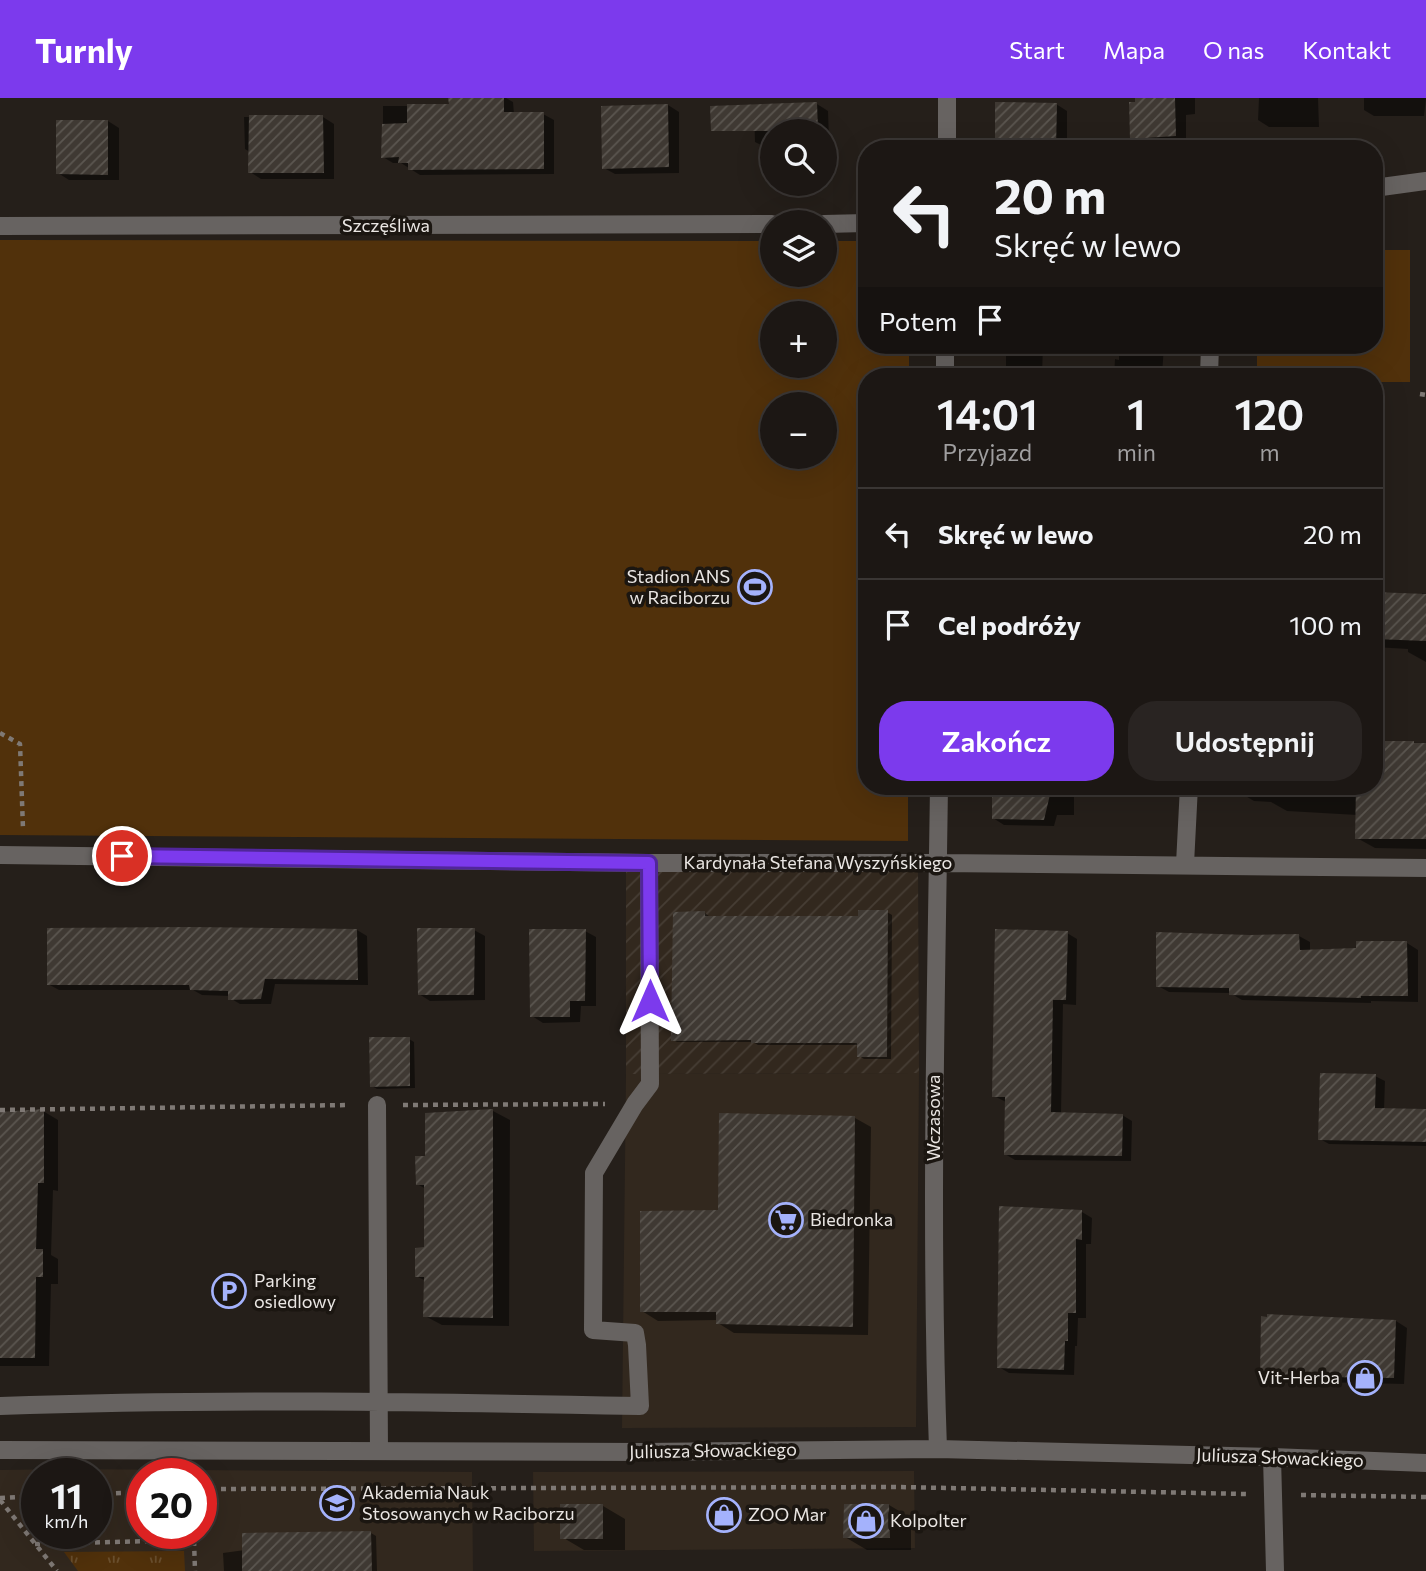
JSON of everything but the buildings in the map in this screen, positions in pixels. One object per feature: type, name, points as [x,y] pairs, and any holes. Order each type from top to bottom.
[{"type":"street","points":[[947,98],[947,140]]},
{"type":"street","points":[[1383,187],[1426,181]]},
{"type":"street","points":[[837,224],[858,223]]},
{"type":"street","name":"Szczęśliwa","points":[[0,226],[760,224]]},
{"type":"street","name":"Wczasowa","points":[[937,1449],[934,1081],[939,795]]},
{"type":"street","points":[[1185,864],[1189,795]]},
{"type":"street","name":"Kardynała Stefana Wyszyńskiego","points":[[0,855],[1426,868]]},
{"type":"street","points":[[0,1406],[379,1401],[640,1406],[635,1334],[593,1330],[594,1173],[650,1084],[649,863]]},
{"type":"street","points":[[377,1105],[379,1451]]},
{"type":"street","name":"Juliusza Słowackiego","points":[[0,1450],[645,1452],[937,1449],[1426,1463]]},
{"type":"street","points":[[1272,1457],[1275,1571]]},
{"type":"path","points":[[0,733],[20,744],[24,855]]},
{"type":"path","points":[[0,1110],[635,1104]]},
{"type":"path","points":[[217,1489],[899,1487],[1426,1497]]},
{"type":"path","points":[[0,1499],[21,1497]]},
{"type":"path","points":[[0,1499],[21,1526]]},
{"type":"path","points":[[112,1543],[194,1541],[195,1571]]},
{"type":"path","points":[[39,1549],[57,1571]]},
{"type":"shaded area","points":[[626,869],[918,871],[919,1073],[626,1074]]},
{"type":"shaded area","points":[[919,1073],[916,1427],[622,1428],[626,1074]]},
{"type":"shaded area","name":"Akademia Nauk Stosowanych w Raciborzu","points":[[112,1469],[126,1469],[126,1549],[217,1549],[217,1470],[472,1472],[473,1571],[0,1571],[0,1470],[21,1470],[21,1549],[112,1549]]},
{"type":"shaded area","points":[[914,1471],[915,1548],[534,1551],[533,1472]]},
{"type":"green space","points":[[0,240],[760,241],[760,287],[837,287],[837,241],[858,241],[858,354],[909,354],[909,368],[858,368],[858,795],[908,795],[908,841],[0,835]]},
{"type":"green space","points":[[1383,250],[1410,250],[1410,382],[1383,382],[1383,368],[1257,368],[1257,354],[1383,354]]},
{"type":"green space","points":[[184,1551],[185,1571],[78,1571],[64,1552]]},
{"type":"place","name":"Stadion ANS w Raciborzu","points":[[755,587]]},
{"type":"place","name":"Biedronka","points":[[786,1220]]},
{"type":"place","name":"Parking osiedlowy","points":[[229,1291]]},
{"type":"place","name":"Vit-Herba","points":[[1365,1378]]},
{"type":"place","name":"Akademia Nauk Stosowanych w Raciborzu","points":[[337,1503]]},
{"type":"place","name":"ZOO Mar","points":[[724,1515]]},
{"type":"place","name":"Kolpolter","points":[[866,1521]]},
{"type":"route","points":[[122,856],[649,863],[650,1001]]}]
